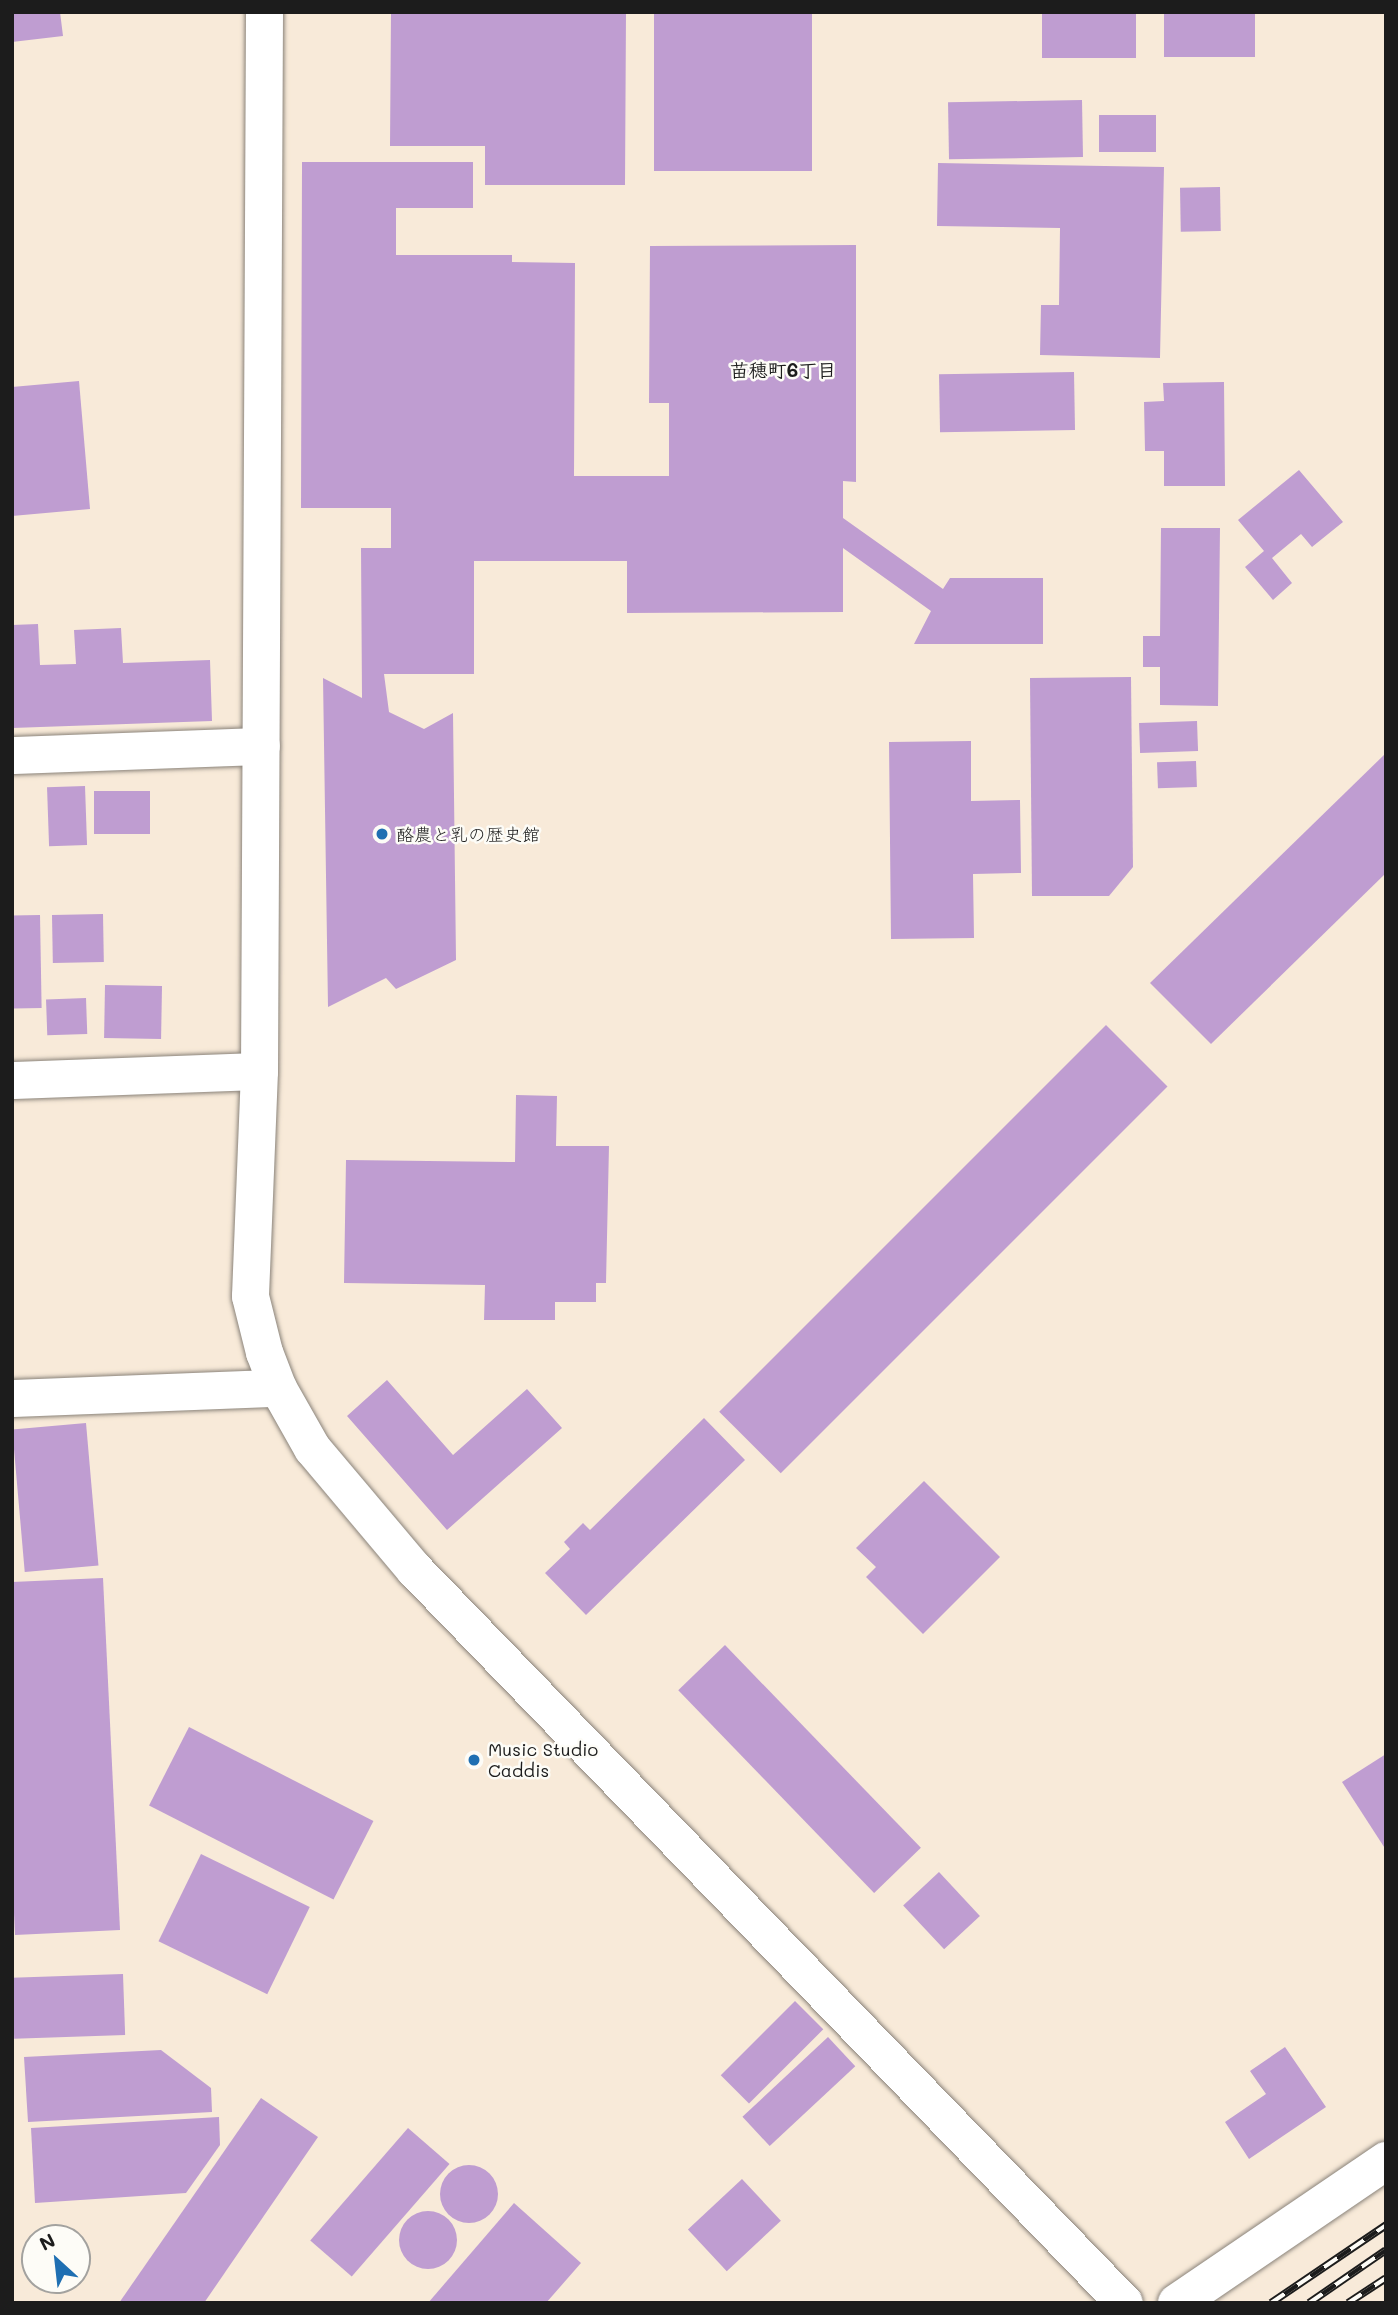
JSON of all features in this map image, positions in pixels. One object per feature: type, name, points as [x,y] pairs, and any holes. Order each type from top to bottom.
[{"type":"street","points":[[264,12],[259,1071],[250,1296],[264,1352],[278,1388],[312,1448],[414,1569],[1124,2303]]},
{"type":"street","points":[[12,755],[261,746]]},
{"type":"street","points":[[12,1080],[259,1071]]},
{"type":"street","points":[[12,1398],[278,1388]]},
{"type":"street","points":[[1177,2303],[1386,2161]]},
{"type":"building","points":[[12,12],[60,12],[63,36],[12,42]]},
{"type":"building","points":[[391,12],[626,12],[625,185],[485,185],[485,146],[390,146]]},
{"type":"building","points":[[654,12],[812,12],[812,171],[654,171]]},
{"type":"building","points":[[1042,12],[1136,12],[1136,58],[1042,58]]},
{"type":"building","points":[[1164,12],[1255,12],[1255,57],[1164,57]]},
{"type":"building","points":[[1082,100],[1083,157],[949,159],[948,102]]},
{"type":"building","points":[[1099,115],[1156,115],[1156,152],[1099,152]]},
{"type":"building","points":[[302,162],[473,162],[473,208],[396,208],[396,255],[512,255],[512,262],[575,263],[574,476],[669,476],[669,403],[649,403],[650,246],[856,245],[856,482],[843,481],[843,518],[943,589],[950,578],[1043,578],[1043,644],[914,644],[931,611],[843,548],[843,612],[627,613],[627,561],[474,561],[474,674],[384,674],[389,712],[424,729],[453,713],[456,960],[396,989],[386,978],[328,1007],[323,678],[362,698],[361,548],[391,548],[391,508],[301,508]]},
{"type":"building","points":[[938,163],[1164,167],[1160,358],[1040,355],[1041,305],[1059,305],[1060,228],[937,226]]},
{"type":"building","points":[[1220,187],[1221,231],[1181,232],[1180,188]]},
{"type":"building","points":[[1074,372],[1075,430],[940,432],[939,374]]},
{"type":"building","points":[[79,381],[90,509],[12,516],[12,387]]},
{"type":"building","points":[[1224,382],[1225,486],[1164,486],[1164,451],[1145,451],[1144,402],[1164,401],[1163,383]]},
{"type":"building","points":[[1299,470],[1343,522],[1312,547],[1301,534],[1272,558],[1292,583],[1273,600],[1245,567],[1264,551],[1238,520]]},
{"type":"building","points":[[1161,528],[1220,528],[1218,706],[1160,705],[1160,667],[1143,667],[1143,636],[1160,636]]},
{"type":"building","points":[[38,624],[40,665],[76,664],[74,630],[121,628],[123,663],[210,660],[212,721],[12,728],[12,625]]},
{"type":"building","points":[[1131,677],[1133,867],[1109,896],[1032,896],[1030,678]]},
{"type":"building","points":[[1197,721],[1198,751],[1140,753],[1139,723]]},
{"type":"building","points":[[971,741],[971,801],[1020,800],[1021,873],[973,874],[974,938],[891,939],[889,742]]},
{"type":"building","points":[[1386,753],[1386,873],[1211,1044],[1150,983]]},
{"type":"building","points":[[1196,761],[1197,787],[1158,788],[1157,762]]},
{"type":"building","points":[[85,786],[87,845],[49,846],[47,787]]},
{"type":"building","points":[[94,791],[150,791],[150,834],[94,834]]},
{"type":"building","points":[[103,914],[104,962],[53,963],[52,915]]},
{"type":"building","points":[[12,915],[40,915],[42,1008],[14,1008]]},
{"type":"building","points":[[105,985],[162,986],[161,1039],[104,1038]]},
{"type":"building","points":[[86,998],[87,1034],[47,1035],[46,999]]},
{"type":"building","points":[[1106,1025],[1168,1087],[781,1473],[719,1412]]},
{"type":"building","points":[[516,1095],[557,1096],[556,1146],[609,1146],[606,1283],[596,1283],[596,1302],[555,1302],[555,1320],[484,1320],[485,1285],[344,1283],[346,1160],[515,1162]]},
{"type":"building","points":[[387,1380],[453,1455],[527,1389],[562,1428],[447,1530],[347,1416]]},
{"type":"building","points":[[704,1418],[745,1460],[586,1615],[545,1573],[570,1549],[564,1542],[583,1523],[590,1530]]},
{"type":"building","points":[[86,1423],[98,1565],[25,1572],[12,1429]]},
{"type":"building","points":[[924,1481],[1000,1557],[923,1634],[866,1577],[876,1567],[856,1548]]},
{"type":"building","points":[[103,1578],[120,1930],[15,1935],[12,1869],[12,1582]]},
{"type":"building","points":[[725,1645],[921,1848],[874,1893],[678,1690]]},
{"type":"building","points":[[189,1727],[373,1821],[333,1899],[149,1805]]},
{"type":"building","points":[[1386,1754],[1386,1850],[1342,1782]]},
{"type":"building","points":[[201,1854],[310,1907],[267,1994],[158,1941]]},
{"type":"building","points":[[939,1872],[980,1916],[944,1949],[903,1905]]},
{"type":"building","points":[[123,1974],[125,2035],[14,2039],[12,1978]]},
{"type":"building","points":[[795,2001],[823,2029],[749,2104],[721,2075]]},
{"type":"building","points":[[828,2037],[855,2066],[770,2146],[742,2117]]},
{"type":"building","points":[[1285,2047],[1326,2107],[1249,2159],[1225,2122],[1266,2094],[1250,2071]]},
{"type":"building","points":[[161,2050],[211,2088],[212,2112],[28,2122],[24,2057]]},
{"type":"building","points":[[261,2098],[318,2137],[204,2303],[119,2303]]},
{"type":"building","points":[[219,2117],[220,2145],[186,2193],[35,2203],[31,2128]]},
{"type":"building","points":[[408,2128],[450,2164],[352,2277],[310,2240]]},
{"type":"building","points":[[469,2165],[490,2173],[498,2194],[490,2215],[469,2223],[448,2215],[440,2194],[448,2173]]},
{"type":"building","points":[[742,2179],[781,2221],[727,2271],[688,2229]]},
{"type":"building","points":[[514,2203],[581,2263],[546,2303],[428,2303]]},
{"type":"building","points":[[422,2211],[434,2211],[449,2219],[457,2234],[457,2246],[449,2261],[434,2269],[422,2269],[407,2261],[399,2246],[399,2234],[407,2219]]},
{"type":"railway","points":[[1271,2303],[1386,2225]]},
{"type":"railway","points":[[1309,2303],[1386,2250]]},
{"type":"railway","points":[[1348,2303],[1386,2278]]},
{"type":"place","name":"酪農と乳の歴史館","points":[[382,834]]},
{"type":"place","name":"Music Studio Caddis","points":[[474,1760]]},
{"type":"district","name":"苗穂町6丁目","points":[[783,370]]}]
